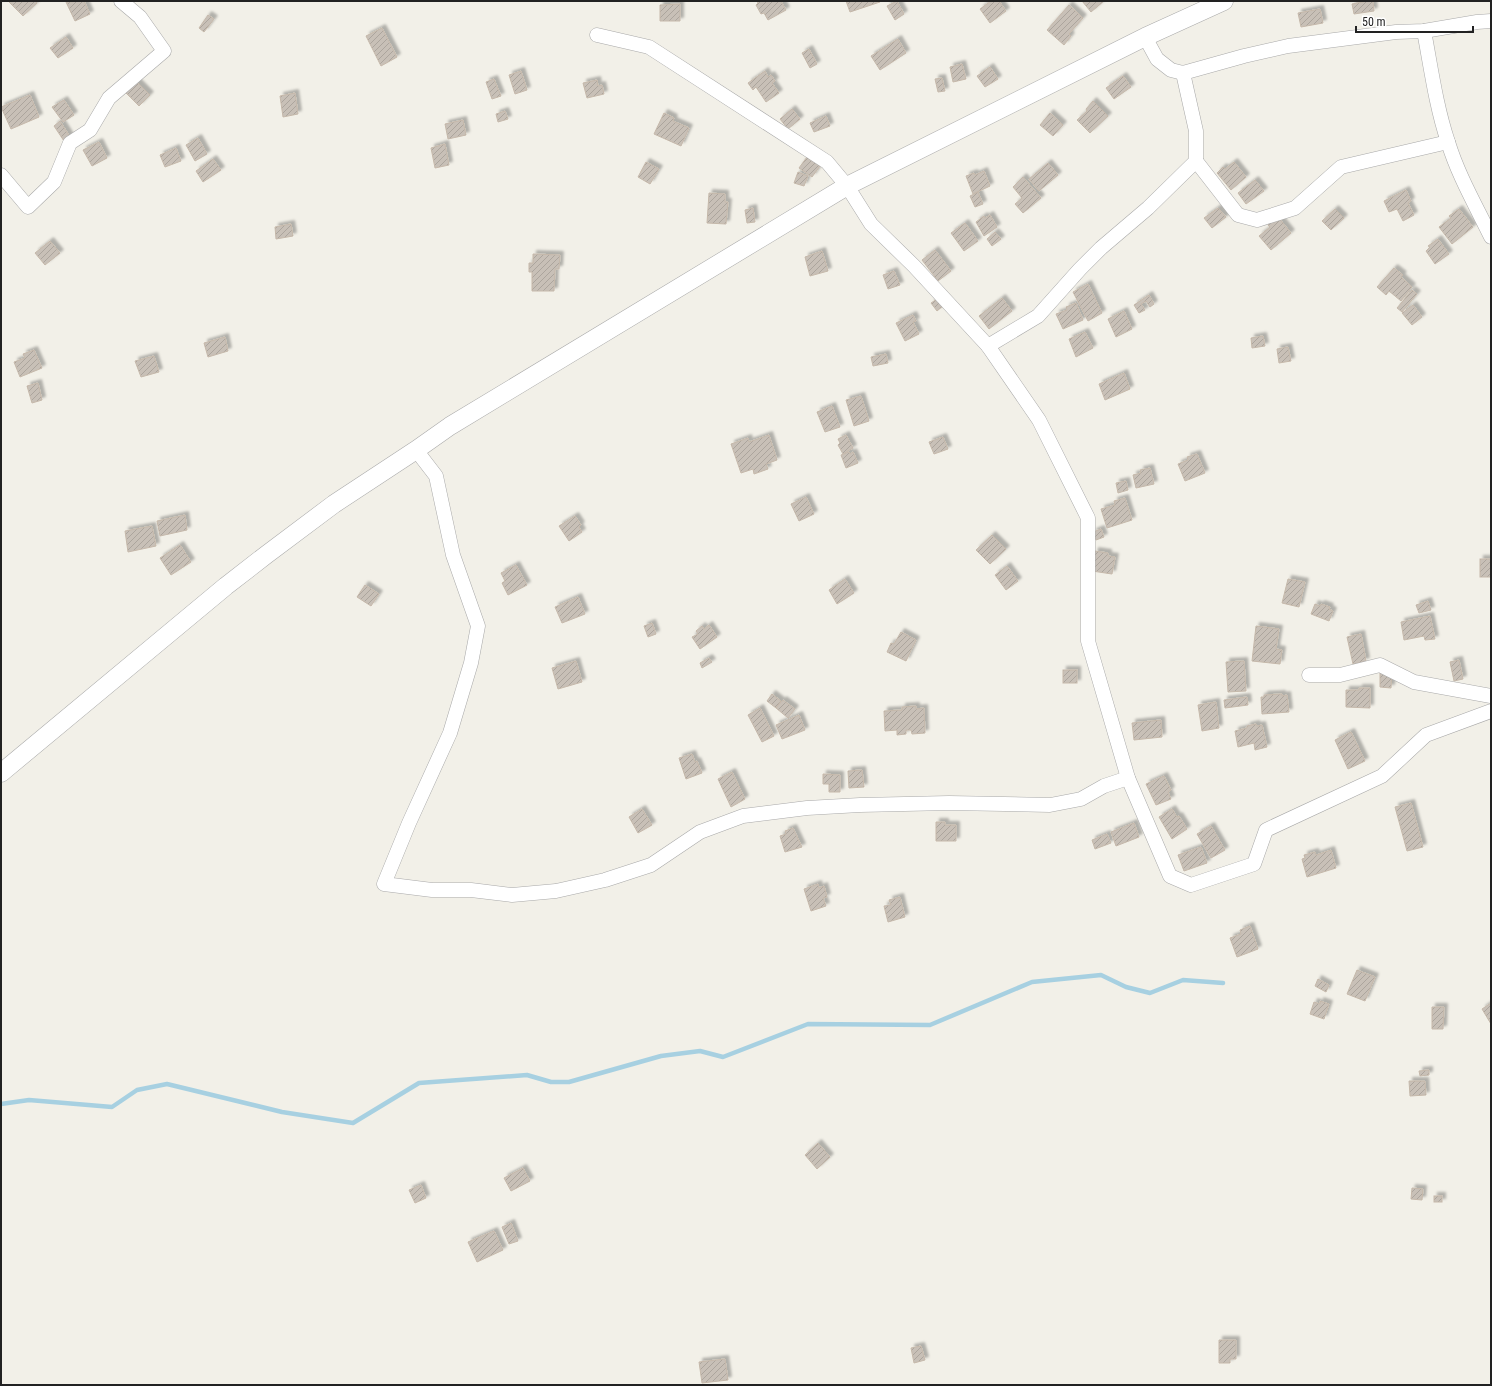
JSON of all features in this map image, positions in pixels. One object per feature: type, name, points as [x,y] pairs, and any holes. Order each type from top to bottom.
[{"type":"street","points":[[1,175],[28,208],[54,182],[70,143],[90,130],[109,98],[164,51],[140,18],[122,1]]},
{"type":"street","points":[[1,773],[226,586],[334,504],[450,426],[847,186],[1145,37],[1224,1]]},
{"type":"street","points":[[1145,37],[1157,59],[1171,70],[1183,74],[1244,56],[1288,46],[1396,32],[1424,31],[1491,21]]},
{"type":"street","points":[[1424,31],[1441,118],[1448,142],[1456,166],[1491,237]]},
{"type":"street","points":[[597,35],[649,47],[827,162],[847,186],[871,224],[914,266],[988,346],[1039,420],[1088,518],[1088,641],[1128,778],[1170,876],[1191,885],[1254,864],[1266,830],[1382,776],[1426,735],[1491,710]]},
{"type":"street","points":[[1183,74],[1196,131],[1196,160],[1238,215],[1258,220],[1295,208],[1341,167],[1448,142]]},
{"type":"street","points":[[988,346],[1038,316],[1101,248],[1148,208],[1196,160]]},
{"type":"street","points":[[416,450],[436,476],[453,554],[478,626],[471,664],[450,733],[409,823],[384,884],[432,890],[471,890],[512,895],[556,891],[605,880],[651,866],[700,832],[743,816],[807,808],[860,805],[949,803],[1050,805],[1081,799],[1104,786],[1128,778]]},
{"type":"street","points":[[1309,675],[1340,675],[1380,665],[1414,682],[1491,696]]},
{"type":"building","points":[[8,1],[35,1],[37,3],[23,16]]},
{"type":"building","points":[[84,1],[90,14],[75,21],[66,2]]},
{"type":"building","points":[[757,1],[781,1],[786,10],[768,20],[764,13],[761,14],[756,5],[758,3]]},
{"type":"building","points":[[846,1],[880,1],[880,2],[850,12]]},
{"type":"building","points":[[897,1],[904,14],[895,20],[887,6]]},
{"type":"building","points":[[991,1],[999,1],[1006,11],[990,23],[980,9]]},
{"type":"building","points":[[1082,1],[1104,1],[1091,12]]},
{"type":"building","points":[[1373,1],[1374,11],[1354,14],[1352,4]]},
{"type":"building","points":[[680,4],[680,21],[660,21],[660,5]]},
{"type":"building","points":[[1069,5],[1083,18],[1069,34],[1071,36],[1064,45],[1047,30]]},
{"type":"building","points":[[1320,9],[1323,23],[1301,27],[1298,13]]},
{"type":"building","points":[[208,15],[214,19],[204,32],[199,28]]},
{"type":"building","points":[[382,28],[397,57],[381,66],[366,36]]},
{"type":"building","points":[[66,37],[73,48],[58,58],[50,48]]},
{"type":"building","points":[[898,39],[906,53],[880,70],[871,56]]},
{"type":"building","points":[[809,49],[817,64],[810,68],[802,53]]},
{"type":"building","points":[[962,64],[966,79],[953,82],[950,67]]},
{"type":"building","points":[[990,67],[998,79],[985,87],[977,76]]},
{"type":"building","points":[[521,71],[527,90],[515,94],[509,75]]},
{"type":"building","points":[[765,71],[768,77],[771,75],[775,81],[772,83],[779,93],[766,102],[756,87],[753,90],[748,83]]},
{"type":"building","points":[[1123,76],[1131,87],[1114,99],[1106,88]]},
{"type":"building","points":[[942,78],[945,91],[938,92],[935,79]]},
{"type":"building","points":[[494,79],[501,96],[492,99],[486,82]]},
{"type":"building","points":[[597,80],[598,86],[602,85],[604,94],[587,98],[583,83]]},
{"type":"building","points":[[137,82],[150,95],[139,106],[126,93]]},
{"type":"building","points":[[295,93],[298,114],[283,117],[280,96]]},
{"type":"building","points":[[30,95],[39,117],[11,129],[1,107]]},
{"type":"building","points":[[64,100],[74,115],[63,122],[52,107]]},
{"type":"building","points":[[1093,101],[1108,116],[1090,133],[1077,120],[1087,111],[1086,109]]},
{"type":"building","points":[[792,109],[800,119],[788,129],[780,119]]},
{"type":"building","points":[[505,111],[508,119],[498,122],[496,114]]},
{"type":"building","points":[[664,113],[674,118],[673,121],[689,128],[681,146],[654,134]]},
{"type":"building","points":[[1050,113],[1063,125],[1053,136],[1040,125]]},
{"type":"building","points":[[826,116],[830,126],[814,132],[810,123]]},
{"type":"building","points":[[463,120],[466,135],[448,139],[445,124]]},
{"type":"building","points":[[60,121],[70,137],[64,141],[54,126]]},
{"type":"building","points":[[198,138],[207,154],[195,161],[186,145]]},
{"type":"building","points":[[99,142],[107,158],[92,166],[83,150]]},
{"type":"building","points":[[445,144],[449,165],[435,168],[431,148]]},
{"type":"building","points":[[176,148],[181,161],[165,167],[160,155]]},
{"type":"building","points":[[807,157],[820,166],[812,177],[799,168]]},
{"type":"building","points":[[213,159],[221,170],[203,182],[196,171]]},
{"type":"building","points":[[646,162],[659,169],[650,184],[638,177]]},
{"type":"building","points":[[1234,162],[1246,177],[1231,190],[1217,173],[1223,167],[1225,169]]},
{"type":"building","points":[[1048,163],[1058,175],[1039,191],[1029,179]]},
{"type":"building","points":[[984,171],[990,186],[973,194],[966,176],[974,173],[975,175]]},
{"type":"building","points":[[798,172],[808,176],[804,186],[794,183]]},
{"type":"building","points":[[1023,177],[1041,198],[1023,213],[1015,204],[1022,198],[1013,187]]},
{"type":"building","points":[[1255,180],[1264,191],[1246,204],[1238,193]]},
{"type":"building","points":[[1406,190],[1411,201],[1408,203],[1414,215],[1403,221],[1397,209],[1389,212],[1384,201]]},
{"type":"building","points":[[978,192],[983,204],[975,207],[970,196]]},
{"type":"building","points":[[709,193],[725,194],[725,202],[728,202],[726,224],[707,223]]},
{"type":"building","points":[[753,208],[755,222],[747,223],[745,210]]},
{"type":"building","points":[[1218,208],[1226,217],[1212,228],[1204,218]]},
{"type":"building","points":[[1335,209],[1344,218],[1331,230],[1322,221]]},
{"type":"building","points":[[1459,209],[1473,227],[1452,244],[1439,227],[1451,218],[1449,216]]},
{"type":"building","points":[[990,215],[997,227],[984,236],[976,222],[984,216],[985,218]]},
{"type":"building","points":[[1278,217],[1291,233],[1271,250],[1259,236],[1270,227],[1268,225]]},
{"type":"building","points":[[965,223],[978,241],[964,251],[951,233]]},
{"type":"building","points":[[291,224],[293,236],[276,239],[275,227]]},
{"type":"building","points":[[995,232],[1001,239],[992,246],[987,239]]},
{"type":"building","points":[[1438,239],[1449,254],[1435,264],[1426,251],[1430,247],[1428,246]]},
{"type":"building","points":[[50,241],[60,253],[45,265],[35,253]]},
{"type":"building","points":[[935,250],[951,271],[938,281],[922,260]]},
{"type":"building","points":[[822,251],[828,271],[810,276],[805,257]]},
{"type":"building","points":[[533,254],[560,255],[559,269],[555,269],[554,291],[532,291],[532,272],[529,272],[529,263],[533,263]]},
{"type":"building","points":[[1394,268],[1403,275],[1401,277],[1412,287],[1401,301],[1389,291],[1386,295],[1377,287]]},
{"type":"building","points":[[894,271],[900,285],[888,289],[883,275]]},
{"type":"building","points":[[1088,284],[1102,313],[1088,321],[1073,292]]},
{"type":"building","points":[[1412,290],[1417,294],[1402,312],[1397,308]]},
{"type":"building","points":[[1149,295],[1154,304],[1150,307],[1146,301],[1141,304],[1145,310],[1139,313],[1134,305]]},
{"type":"building","points":[[1002,298],[1012,311],[989,329],[979,316]]},
{"type":"building","points":[[937,299],[943,306],[937,311],[931,303]]},
{"type":"building","points":[[1076,303],[1083,320],[1063,329],[1056,314],[1067,310],[1066,307]]},
{"type":"building","points":[[1413,305],[1422,317],[1412,325],[1402,313]]},
{"type":"building","points":[[1124,311],[1132,329],[1116,337],[1108,319]]},
{"type":"building","points":[[913,315],[916,321],[913,322],[919,334],[905,341],[896,323]]},
{"type":"building","points":[[1085,332],[1093,348],[1076,357],[1069,339]]},
{"type":"building","points":[[1263,336],[1265,346],[1252,348],[1251,338]]},
{"type":"building","points":[[225,337],[228,351],[208,357],[204,343]]},
{"type":"building","points":[[1288,347],[1291,361],[1279,363],[1277,349]]},
{"type":"building","points":[[34,350],[42,368],[20,377],[14,362],[25,358],[23,354]]},
{"type":"building","points":[[886,354],[888,363],[873,366],[871,357]]},
{"type":"building","points":[[154,356],[159,372],[141,377],[135,361]]},
{"type":"building","points":[[1124,373],[1130,389],[1105,400],[1099,384]]},
{"type":"building","points":[[38,383],[42,400],[32,403],[27,386]]},
{"type":"building","points":[[861,396],[869,421],[854,426],[846,400]]},
{"type":"building","points":[[832,406],[840,427],[825,432],[817,412]]},
{"type":"building","points":[[769,435],[777,460],[766,464],[768,469],[754,474],[753,469],[741,473],[731,444],[748,438],[749,442]]},
{"type":"building","points":[[846,435],[853,448],[843,454],[838,445],[840,443],[838,439]]},
{"type":"building","points":[[943,437],[948,449],[934,454],[929,442]]},
{"type":"building","points":[[849,452],[850,454],[853,452],[858,463],[846,468],[841,455]]},
{"type":"building","points":[[1197,454],[1205,473],[1185,481],[1178,464],[1188,460],[1187,457]]},
{"type":"building","points":[[1150,468],[1154,484],[1136,488],[1133,475],[1141,473],[1140,470]]},
{"type":"building","points":[[1126,481],[1128,490],[1118,493],[1116,483]]},
{"type":"building","points":[[806,497],[814,514],[799,521],[791,504]]},
{"type":"building","points":[[1125,498],[1132,520],[1107,528],[1101,509],[1115,505],[1114,501]]},
{"type":"building","points":[[185,515],[187,530],[160,536],[157,521]]},
{"type":"building","points":[[575,516],[581,525],[579,527],[582,532],[569,541],[559,526]]},
{"type":"building","points":[[152,526],[156,546],[128,552],[125,531]]},
{"type":"building","points":[[1101,529],[1104,537],[1096,540],[1093,532]]},
{"type":"building","points":[[992,535],[1006,549],[990,564],[976,550]]},
{"type":"building","points":[[180,545],[191,562],[171,575],[160,558]]},
{"type":"building","points":[[1095,551],[1108,553],[1108,556],[1115,557],[1112,574],[1092,571]]},
{"type":"building","points":[[1480,559],[1491,559],[1491,577],[1480,577]]},
{"type":"building","points":[[516,565],[527,585],[508,595],[502,583],[505,581],[501,573]]},
{"type":"building","points":[[1007,566],[1018,581],[1006,590],[995,575]]},
{"type":"building","points":[[845,579],[854,593],[837,604],[829,590]]},
{"type":"building","points":[[1288,579],[1305,582],[1299,607],[1282,603]]},
{"type":"building","points":[[365,585],[379,594],[371,606],[357,597]]},
{"type":"building","points":[[578,597],[585,614],[562,623],[555,607]]},
{"type":"building","points":[[1428,601],[1431,610],[1419,613],[1416,605]]},
{"type":"building","points":[[1315,604],[1330,607],[1329,609],[1333,611],[1329,621],[1311,614]]},
{"type":"building","points":[[1430,616],[1435,639],[1425,640],[1424,636],[1404,640],[1401,622]]},
{"type":"building","points":[[652,623],[656,634],[648,637],[644,626]]},
{"type":"building","points":[[709,625],[717,637],[700,649],[692,637],[698,634],[696,631],[702,626],[704,629]]},
{"type":"building","points":[[1256,626],[1279,629],[1276,649],[1282,650],[1280,664],[1252,661]]},
{"type":"building","points":[[901,632],[916,640],[906,661],[887,652],[891,643],[894,644]]},
{"type":"building","points":[[1361,634],[1366,661],[1353,664],[1347,637]]},
{"type":"building","points":[[709,658],[712,662],[702,668],[700,663]]},
{"type":"building","points":[[1459,660],[1463,679],[1454,681],[1450,662]]},
{"type":"building","points":[[576,661],[582,682],[558,689],[552,668]]},
{"type":"building","points":[[1244,661],[1246,691],[1228,692],[1226,662]]},
{"type":"building","points":[[1063,670],[1077,670],[1077,683],[1063,683]]},
{"type":"building","points":[[1380,672],[1392,672],[1391,688],[1380,687]]},
{"type":"building","points":[[1359,688],[1370,688],[1370,708],[1346,707],[1346,690],[1359,690]]},
{"type":"building","points":[[772,694],[781,701],[776,708],[767,701]]},
{"type":"building","points":[[1282,694],[1282,696],[1287,695],[1289,712],[1262,714],[1261,697],[1264,697],[1264,695]]},
{"type":"building","points":[[1247,697],[1248,705],[1225,708],[1224,700]]},
{"type":"building","points":[[783,700],[795,709],[788,718],[776,708]]},
{"type":"building","points":[[1216,702],[1219,728],[1202,731],[1198,705]]},
{"type":"building","points":[[916,706],[916,709],[924,708],[925,733],[912,734],[911,730],[906,730],[906,734],[897,735],[897,730],[885,731],[884,711],[902,710],[902,707]]},
{"type":"building","points":[[760,708],[774,736],[762,742],[748,715]]},
{"type":"building","points":[[799,715],[805,730],[782,739],[776,725]]},
{"type":"building","points":[[1161,720],[1162,737],[1134,740],[1132,723]]},
{"type":"building","points":[[1256,724],[1257,726],[1262,725],[1267,747],[1255,750],[1254,743],[1238,747],[1235,731]]},
{"type":"building","points":[[1351,732],[1365,761],[1348,769],[1335,740]]},
{"type":"building","points":[[692,754],[702,773],[686,779],[679,758]]},
{"type":"building","points":[[862,770],[864,787],[849,788],[848,771]]},
{"type":"building","points":[[732,772],[745,799],[731,807],[718,779]]},
{"type":"building","points":[[823,774],[840,775],[840,792],[829,792],[829,784],[823,784]]},
{"type":"building","points":[[1164,776],[1171,790],[1168,792],[1171,799],[1156,805],[1146,784]]},
{"type":"building","points":[[1411,803],[1423,847],[1407,851],[1395,807]]},
{"type":"building","points":[[642,809],[652,825],[638,833],[629,817]]},
{"type":"building","points":[[1172,809],[1177,817],[1179,816],[1187,829],[1172,839],[1159,817]]},
{"type":"building","points":[[936,822],[945,822],[945,825],[956,825],[956,841],[936,841]]},
{"type":"building","points":[[1134,823],[1139,837],[1116,846],[1111,832]]},
{"type":"building","points":[[1211,826],[1225,850],[1211,858],[1197,834]]},
{"type":"building","points":[[793,828],[802,847],[785,852],[780,836],[786,834],[785,831]]},
{"type":"building","points":[[1107,834],[1111,843],[1095,849],[1092,840]]},
{"type":"building","points":[[1201,847],[1207,863],[1184,871],[1178,855]]},
{"type":"building","points":[[1331,850],[1336,868],[1307,877],[1302,859],[1305,858],[1304,855],[1315,852],[1316,855]]},
{"type":"building","points":[[818,884],[819,888],[824,886],[827,897],[823,898],[826,906],[811,911],[804,889]]},
{"type":"building","points":[[900,897],[905,917],[888,922],[884,906],[891,905],[889,900]]},
{"type":"building","points":[[1250,926],[1258,949],[1237,957],[1230,938],[1241,934],[1240,930]]},
{"type":"building","points":[[1357,970],[1375,977],[1365,1001],[1347,994]]},
{"type":"building","points":[[1318,979],[1329,985],[1326,992],[1315,986]]},
{"type":"building","points":[[1320,1001],[1329,1004],[1324,1019],[1310,1014],[1314,1002],[1320,1004]]},
{"type":"building","points":[[1491,1003],[1491,1024],[1482,1009]]},
{"type":"building","points":[[1432,1007],[1444,1007],[1443,1029],[1432,1029]]},
{"type":"building","points":[[1429,1070],[1429,1075],[1420,1076],[1419,1071]]},
{"type":"building","points":[[1409,1081],[1425,1081],[1426,1095],[1410,1096]]},
{"type":"building","points":[[818,1143],[830,1157],[817,1169],[805,1155]]},
{"type":"building","points":[[523,1168],[530,1181],[511,1191],[504,1178]]},
{"type":"building","points":[[421,1185],[426,1198],[415,1203],[409,1190]]},
{"type":"building","points":[[1412,1188],[1423,1189],[1422,1200],[1411,1199]]},
{"type":"building","points":[[1434,1196],[1442,1196],[1442,1202],[1434,1202]]},
{"type":"building","points":[[511,1223],[518,1241],[509,1244],[502,1227]]},
{"type":"building","points":[[494,1231],[503,1250],[477,1262],[468,1242]]},
{"type":"building","points":[[1219,1340],[1236,1340],[1236,1359],[1230,1359],[1230,1363],[1219,1363]]},
{"type":"building","points":[[921,1346],[925,1360],[914,1363],[911,1348]]},
{"type":"building","points":[[725,1359],[728,1380],[702,1383],[699,1362]]},
{"type":"waterway","points":[[1,1104],[29,1100],[112,1107],[137,1090],[167,1084],[282,1112],[353,1123],[419,1083],[527,1075],[551,1082],[569,1082],[661,1056],[700,1051],[723,1057],[808,1024],[930,1025],[1032,982],[1101,975],[1126,987],[1150,993],[1183,980],[1223,983]]}]
